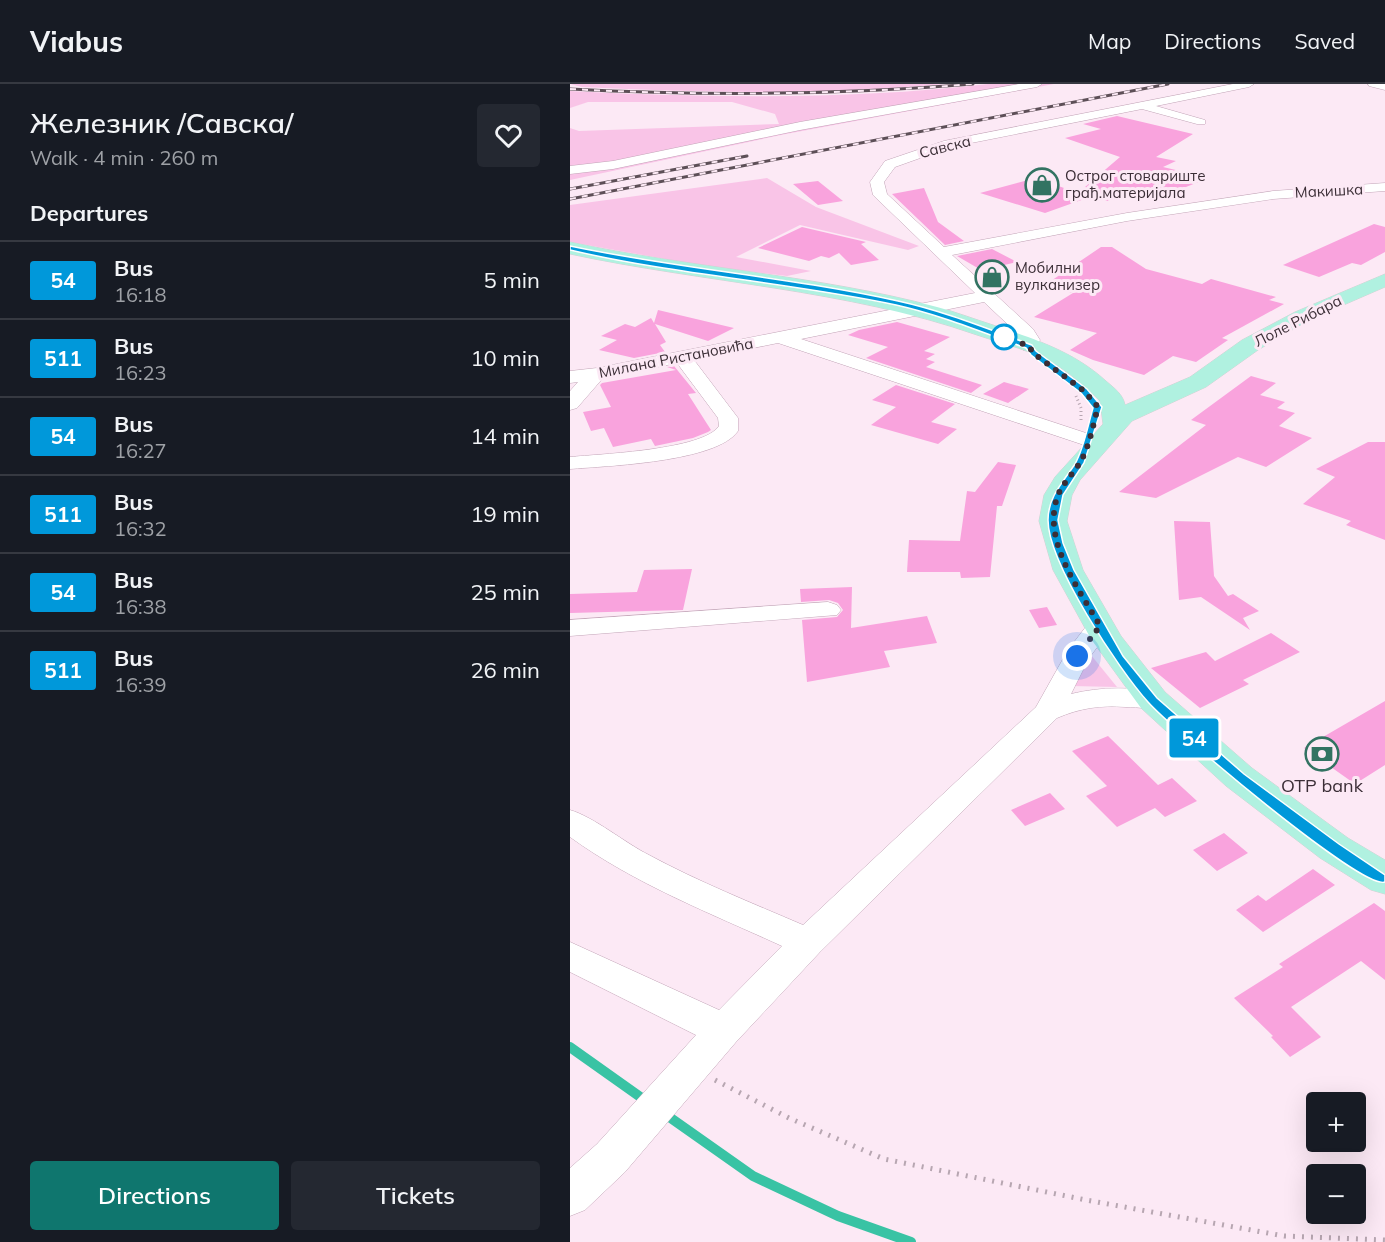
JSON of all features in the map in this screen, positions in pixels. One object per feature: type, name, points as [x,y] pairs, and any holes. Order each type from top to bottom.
[{"type":"main road","points":[[570,248],[640,263],[855,295],[924,310],[1029,346]]},
{"type":"main road","name":"Лоле Рибара","points":[[1115,410],[1184,390],[1296,318],[1385,280]]},
{"type":"main road","name":"Савска","points":[[1029,346],[1033,353],[1084,391],[1115,410]]},
{"type":"main road","points":[[1115,410],[1105,438],[1084,452],[1068,477],[1058,495],[1053,520],[1058,543],[1068,570],[1100,626],[1119,658],[1153,700],[1213,755],[1258,792],[1334,848],[1385,879]]},
{"type":"street","points":[[570,170],[613,165],[800,126],[1037,84]]},
{"type":"street","name":"Савска","points":[[1029,346],[1031,340],[1027,333],[880,195],[877,182],[890,164],[948,144],[1249,84]]},
{"type":"street","points":[[1373,84],[1385,87]]},
{"type":"street","points":[[1141,105],[1201,122],[1184,130]]},
{"type":"street","points":[[1148,119],[1170,113]]},
{"type":"street","name":"Макишка","points":[[942,252],[1127,217],[1273,195],[1385,187]]},
{"type":"street","name":"Милана Ристановића","points":[[570,377],[597,374],[924,310],[950,309],[990,299]]},
{"type":"street","name":"Милана Ристановића","points":[[781,338],[925,386],[1084,452]]},
{"type":"street","points":[[570,463],[690,448],[717,440],[727,433],[730,426],[728,417],[682,357]]},
{"type":"street","points":[[570,363],[597,374],[570,404]]},
{"type":"street","points":[[570,628],[828,610]]},
{"type":"street","points":[[570,1196],[611,1158],[723,1031],[808,942],[1047,712],[1077,656],[1100,626]]},
{"type":"street","points":[[1047,712],[1069,702],[1090,698],[1153,700]]},
{"type":"street","points":[[570,821],[593,839],[661,875],[808,942]]},
{"type":"street","points":[[570,956],[689,1012],[723,1031]]},
{"type":"path","points":[[680,1080],[789,1118],[884,1159],[1086,1200],[1284,1236],[1385,1240]]},
{"type":"shaded area","points":[[570,84],[945,84],[854,90],[718,92],[582,87]]},
{"type":"shaded area","points":[[988,84],[1054,84],[786,134],[570,180],[570,128],[579,131],[779,124],[775,114],[732,102],[588,102],[570,108],[570,91],[779,96],[884,93]]},
{"type":"shaded area","points":[[767,178],[816,207],[919,246],[908,250],[800,225],[736,257],[811,271],[787,276],[699,265],[570,242],[570,205]]},
{"type":"shaded area","points":[[1091,655],[1117,687],[1071,686]]},
{"type":"building","points":[[1117,116],[1193,134],[1156,157],[1176,161],[1163,167],[1180,171],[1172,174],[1201,181],[1166,195],[1155,192],[1133,200],[1117,195],[1108,201],[1087,198],[1045,213],[980,193],[1036,178],[1078,193],[1120,157],[1065,138],[1101,129],[1083,124]]},
{"type":"building","points":[[818,181],[843,201],[818,205],[793,184]]},
{"type":"building","points":[[924,188],[938,222],[964,241],[945,245],[892,194]]},
{"type":"building","points":[[1374,224],[1385,227],[1385,252],[1361,265],[1352,263],[1319,277],[1283,265]]},
{"type":"building","points":[[802,227],[866,242],[861,244],[879,260],[851,265],[839,253],[829,258],[821,256],[809,261],[758,248]]},
{"type":"building","points":[[1101,247],[1112,247],[1146,269],[1202,284],[1211,279],[1276,297],[1269,300],[1284,304],[1222,338],[1228,340],[1196,362],[1173,356],[1144,375],[1093,360],[1070,350],[1097,333],[1034,317],[1073,293],[1042,287]]},
{"type":"building","points":[[992,249],[1017,262],[1000,266],[1007,271],[1000,281],[957,256]]},
{"type":"building","points":[[658,310],[734,328],[708,341],[655,324],[666,342],[660,345],[665,352],[634,358],[599,350],[617,340],[601,336],[625,324],[635,327],[651,318],[654,323]]},
{"type":"building","points":[[897,322],[950,337],[924,351],[935,354],[926,359],[935,362],[926,367],[982,385],[971,393],[866,358],[888,347],[848,335],[859,330]]},
{"type":"building","points":[[674,366],[696,393],[688,394],[711,430],[693,438],[655,446],[651,439],[613,447],[604,428],[591,431],[583,412],[611,407],[600,385],[602,383],[676,370],[667,367]]},
{"type":"building","points":[[1251,376],[1276,383],[1260,395],[1285,402],[1277,408],[1295,413],[1279,426],[1312,438],[1266,467],[1238,457],[1156,498],[1119,492],[1206,425],[1191,420]]},
{"type":"building","points":[[1004,382],[1029,389],[1008,403],[983,394]]},
{"type":"building","points":[[896,385],[955,404],[931,422],[957,429],[938,444],[871,425],[896,407],[872,400]]},
{"type":"building","points":[[1368,442],[1385,442],[1385,540],[1346,525],[1351,521],[1303,504],[1335,477],[1316,469]]},
{"type":"building","points":[[998,462],[1016,465],[1002,506],[997,506],[990,577],[961,578],[960,572],[907,572],[909,540],[960,541],[967,491],[975,492]]},
{"type":"building","points":[[1174,521],[1210,522],[1214,576],[1228,596],[1233,594],[1259,611],[1243,618],[1250,630],[1201,597],[1179,600]]},
{"type":"building","points":[[692,569],[683,610],[570,613],[570,594],[637,592],[644,570]]},
{"type":"building","points":[[852,587],[851,628],[927,616],[937,643],[884,651],[890,667],[807,682],[802,620],[837,617],[843,610],[838,603],[829,600],[801,602],[800,589]]},
{"type":"building","points":[[1047,607],[1057,625],[1039,628],[1029,610]]},
{"type":"building","points":[[1271,633],[1300,652],[1243,680],[1249,684],[1200,708],[1151,668],[1206,652],[1215,661]]},
{"type":"building","points":[[1385,701],[1385,765],[1355,784],[1304,748]]},
{"type":"building","points":[[1108,736],[1158,785],[1172,778],[1197,801],[1165,817],[1155,808],[1117,827],[1086,796],[1107,786],[1072,751]]},
{"type":"building","points":[[1050,793],[1065,809],[1025,826],[1011,810]]},
{"type":"building","points":[[1224,833],[1248,853],[1217,871],[1193,850]]},
{"type":"building","points":[[1313,869],[1335,885],[1263,932],[1236,910],[1258,895],[1266,901]]},
{"type":"building","points":[[1374,903],[1385,911],[1385,980],[1361,961],[1291,1007],[1321,1037],[1290,1057],[1271,1037],[1273,1036],[1234,998],[1283,967],[1279,964]]},
{"type":"waterway","points":[[570,1047],[646,1101]]},
{"type":"waterway","points":[[665,1114],[753,1176],[838,1216],[911,1242]]},
{"type":"railway","points":[[570,89],[671,93],[772,93],[973,84]]},
{"type":"railway","points":[[570,199],[1168,84]]},
{"type":"railway","points":[[570,189],[747,156]]},
{"type":"bus line","name":"54","points":[[570,248],[640,263],[817,288],[897,303],[932,312],[1029,346],[1033,353],[1084,391],[1098,407],[1080,463],[1068,477],[1058,495],[1053,520],[1058,543],[1068,570],[1119,658],[1153,700],[1239,777],[1334,848],[1385,879]]},
{"type":"place","name":"Острог стовариште грађ.материјала","points":[[1042,185]]},
{"type":"place","name":"Мобилни вулканизер","points":[[992,277]]},
{"type":"place","name":"OTP bank","points":[[1322,754]]},
{"type":"route","points":[[1004,337],[998,335],[1029,346],[1033,353],[1084,391],[1098,407],[1080,463],[1068,477],[1058,495],[1053,520],[1058,543],[1068,570],[1100,626],[1077,656]]}]
